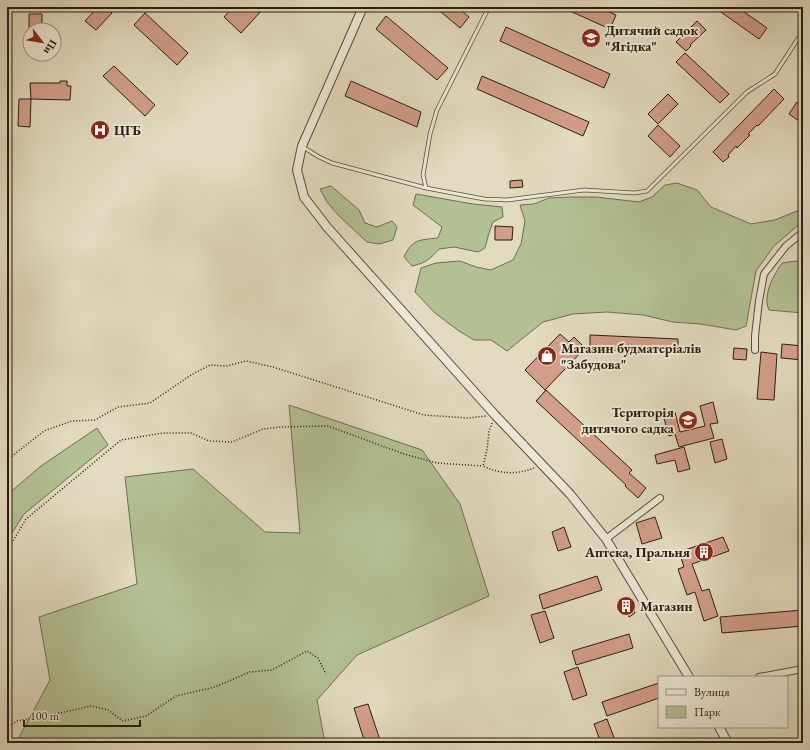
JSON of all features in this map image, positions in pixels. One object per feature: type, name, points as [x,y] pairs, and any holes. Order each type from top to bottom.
[{"type":"street","points":[[363,7],[302,146],[296,170],[304,197],[327,227],[495,415],[570,494],[606,539],[688,676]]},
{"type":"street","points":[[755,350],[759,301],[764,274],[786,246],[803,232]]},
{"type":"street","points":[[606,539],[660,498]]},
{"type":"street","points":[[765,676],[803,668]]},
{"type":"street","points":[[720,728],[728,743]]},
{"type":"lane","points":[[426,188],[423,175],[436,110],[489,7]]},
{"type":"lane","points":[[302,146],[318,157],[332,163],[426,188],[484,200],[507,200],[584,190],[635,193],[647,191],[747,92],[775,74],[803,31]]},
{"type":"path","points":[[7,460],[44,432],[72,420],[95,420],[118,407],[150,403],[191,375],[210,365],[226,366],[246,361],[273,367],[424,415],[468,418],[495,415],[489,431],[488,450],[482,466]]},
{"type":"path","points":[[7,551],[26,518],[121,440],[163,433],[191,433],[208,441],[232,442],[263,429],[328,426],[404,454],[437,463],[482,466],[493,471],[508,474],[524,472],[542,465]]},
{"type":"path","points":[[7,728],[17,720],[60,714],[91,706],[108,710],[123,720],[146,716],[176,696],[216,687],[250,672],[272,670],[307,651],[318,658],[326,674]]},
{"type":"green space","points":[[677,183],[697,190],[711,207],[751,224],[775,220],[797,211],[803,204],[803,221],[774,246],[756,271],[746,326],[736,330],[701,324],[673,322],[643,315],[607,312],[573,314],[543,322],[507,351],[491,340],[474,340],[459,331],[435,313],[415,292],[421,268],[436,263],[460,261],[476,267],[491,270],[513,260],[521,244],[525,221],[520,205],[534,204],[549,198],[568,197],[596,197],[639,202],[652,197],[665,185]]},
{"type":"green space","points":[[331,186],[359,210],[365,223],[377,227],[392,221],[397,227],[393,240],[379,244],[367,242],[338,215],[327,202],[320,189]]},
{"type":"green space","points":[[416,194],[473,204],[502,207],[503,217],[493,222],[485,248],[478,252],[454,247],[439,249],[427,260],[412,266],[404,257],[410,247],[421,240],[438,238],[442,227],[413,205]]},
{"type":"green space","points":[[803,260],[803,313],[769,310],[767,304],[768,292],[770,285],[782,263]]},
{"type":"green space","points":[[289,405],[422,450],[460,504],[489,596],[357,655],[317,700],[325,743],[16,743],[50,680],[39,617],[137,584],[125,477],[193,469],[265,532],[300,533]]},
{"type":"green space","points":[[97,428],[108,445],[24,514],[7,541],[7,495],[41,466]]},
{"type":"building","points":[[98,7],[105,7],[112,13],[96,30],[85,21]]},
{"type":"building","points":[[233,7],[265,7],[241,33],[224,17]]},
{"type":"building","points":[[435,7],[457,7],[469,17],[460,28]]},
{"type":"building","name":"Дитячий садок \"Ягідка\"","points":[[561,7],[604,7],[603,9],[616,15],[610,29]]},
{"type":"building","points":[[714,7],[737,7],[767,28],[759,39]]},
{"type":"building","points":[[145,13],[188,53],[177,65],[134,25]]},
{"type":"building","points":[[29,14],[42,14],[42,22],[29,22]]},
{"type":"building","points":[[386,16],[448,68],[437,80],[376,29]]},
{"type":"building","points":[[697,21],[706,30],[690,45],[691,46],[686,51],[676,42]]},
{"type":"building","points":[[506,27],[610,74],[604,88],[500,41]]},
{"type":"building","points":[[685,53],[729,94],[720,103],[676,62]]},
{"type":"building","points":[[114,66],[155,105],[145,116],[103,76]]},
{"type":"building","points":[[482,76],[589,122],[583,136],[477,89]]},
{"type":"building","points":[[60,81],[67,81],[67,86],[71,86],[70,100],[31,99],[30,83],[60,83]]},
{"type":"building","points":[[351,81],[421,112],[417,127],[345,96]]},
{"type":"building","points":[[774,89],[784,99],[758,126],[757,125],[748,134],[750,135],[737,148],[736,146],[728,155],[729,157],[723,162],[713,152]]},
{"type":"building","points":[[668,94],[678,104],[658,124],[648,114]]},
{"type":"building","points":[[19,99],[31,99],[30,127],[18,126]]},
{"type":"building","points":[[797,102],[803,106],[803,124],[789,114]]},
{"type":"building","points":[[658,125],[680,146],[670,157],[648,136]]},
{"type":"building","points":[[522,180],[523,187],[510,188],[510,181]]},
{"type":"building","points":[[495,226],[513,227],[512,240],[495,240]]},
{"type":"building","points":[[560,334],[569,342],[574,337],[585,348],[545,390],[525,370]]},
{"type":"building","points":[[590,335],[678,339],[678,353],[590,349]]},
{"type":"building","points":[[782,344],[803,346],[803,360],[781,358]]},
{"type":"building","points":[[734,348],[747,349],[746,360],[733,359]]},
{"type":"building","points":[[761,352],[777,354],[774,400],[757,399]]},
{"type":"building","points":[[546,390],[632,470],[629,473],[646,488],[638,498],[536,401]]},
{"type":"building","points":[[713,402],[718,423],[710,424],[714,438],[679,447],[675,434],[669,436],[663,415],[675,412],[680,432],[705,426],[700,406]]},
{"type":"building","points":[[722,439],[727,459],[715,463],[710,442]]},
{"type":"building","points":[[684,447],[690,469],[678,472],[675,460],[657,464],[655,455]]},
{"type":"building","points":[[655,517],[662,538],[642,544],[636,523]]},
{"type":"building","points":[[564,527],[571,547],[558,551],[552,532]]},
{"type":"building","points":[[723,537],[729,551],[692,564],[702,591],[709,589],[718,616],[704,621],[695,592],[687,595],[678,569],[684,567],[679,552]]},
{"type":"building","points":[[597,576],[602,590],[543,609],[539,595]]},
{"type":"building","name":"Магазин","points":[[626,599],[635,613],[629,617],[621,603]]},
{"type":"building","points":[[803,610],[803,626],[722,633],[720,617]]},
{"type":"building","points":[[545,611],[554,638],[540,643],[531,615]]},
{"type":"building","points":[[629,634],[633,648],[576,665],[572,651]]},
{"type":"building","points":[[578,667],[587,695],[573,700],[564,672]]},
{"type":"building","points":[[658,683],[658,698],[607,716],[602,702]]},
{"type":"building","points":[[368,704],[381,743],[365,743],[354,708]]},
{"type":"building","points":[[607,719],[616,743],[601,743],[594,724]]},
{"type":"place","name":"Дитячий садок \"Ягідка\"","points":[[591,38]]},
{"type":"place","name":"ЦГБ","points":[[100,130]]},
{"type":"place","name":"Магазин будматеріалів \"Забудова\"","points":[[547,356]]},
{"type":"place","name":"Територія дитячого садка","points":[[688,420]]},
{"type":"place","name":"Аптека, Пральня","points":[[704,552]]},
{"type":"place","name":"Магазин","points":[[626,606]]}]
